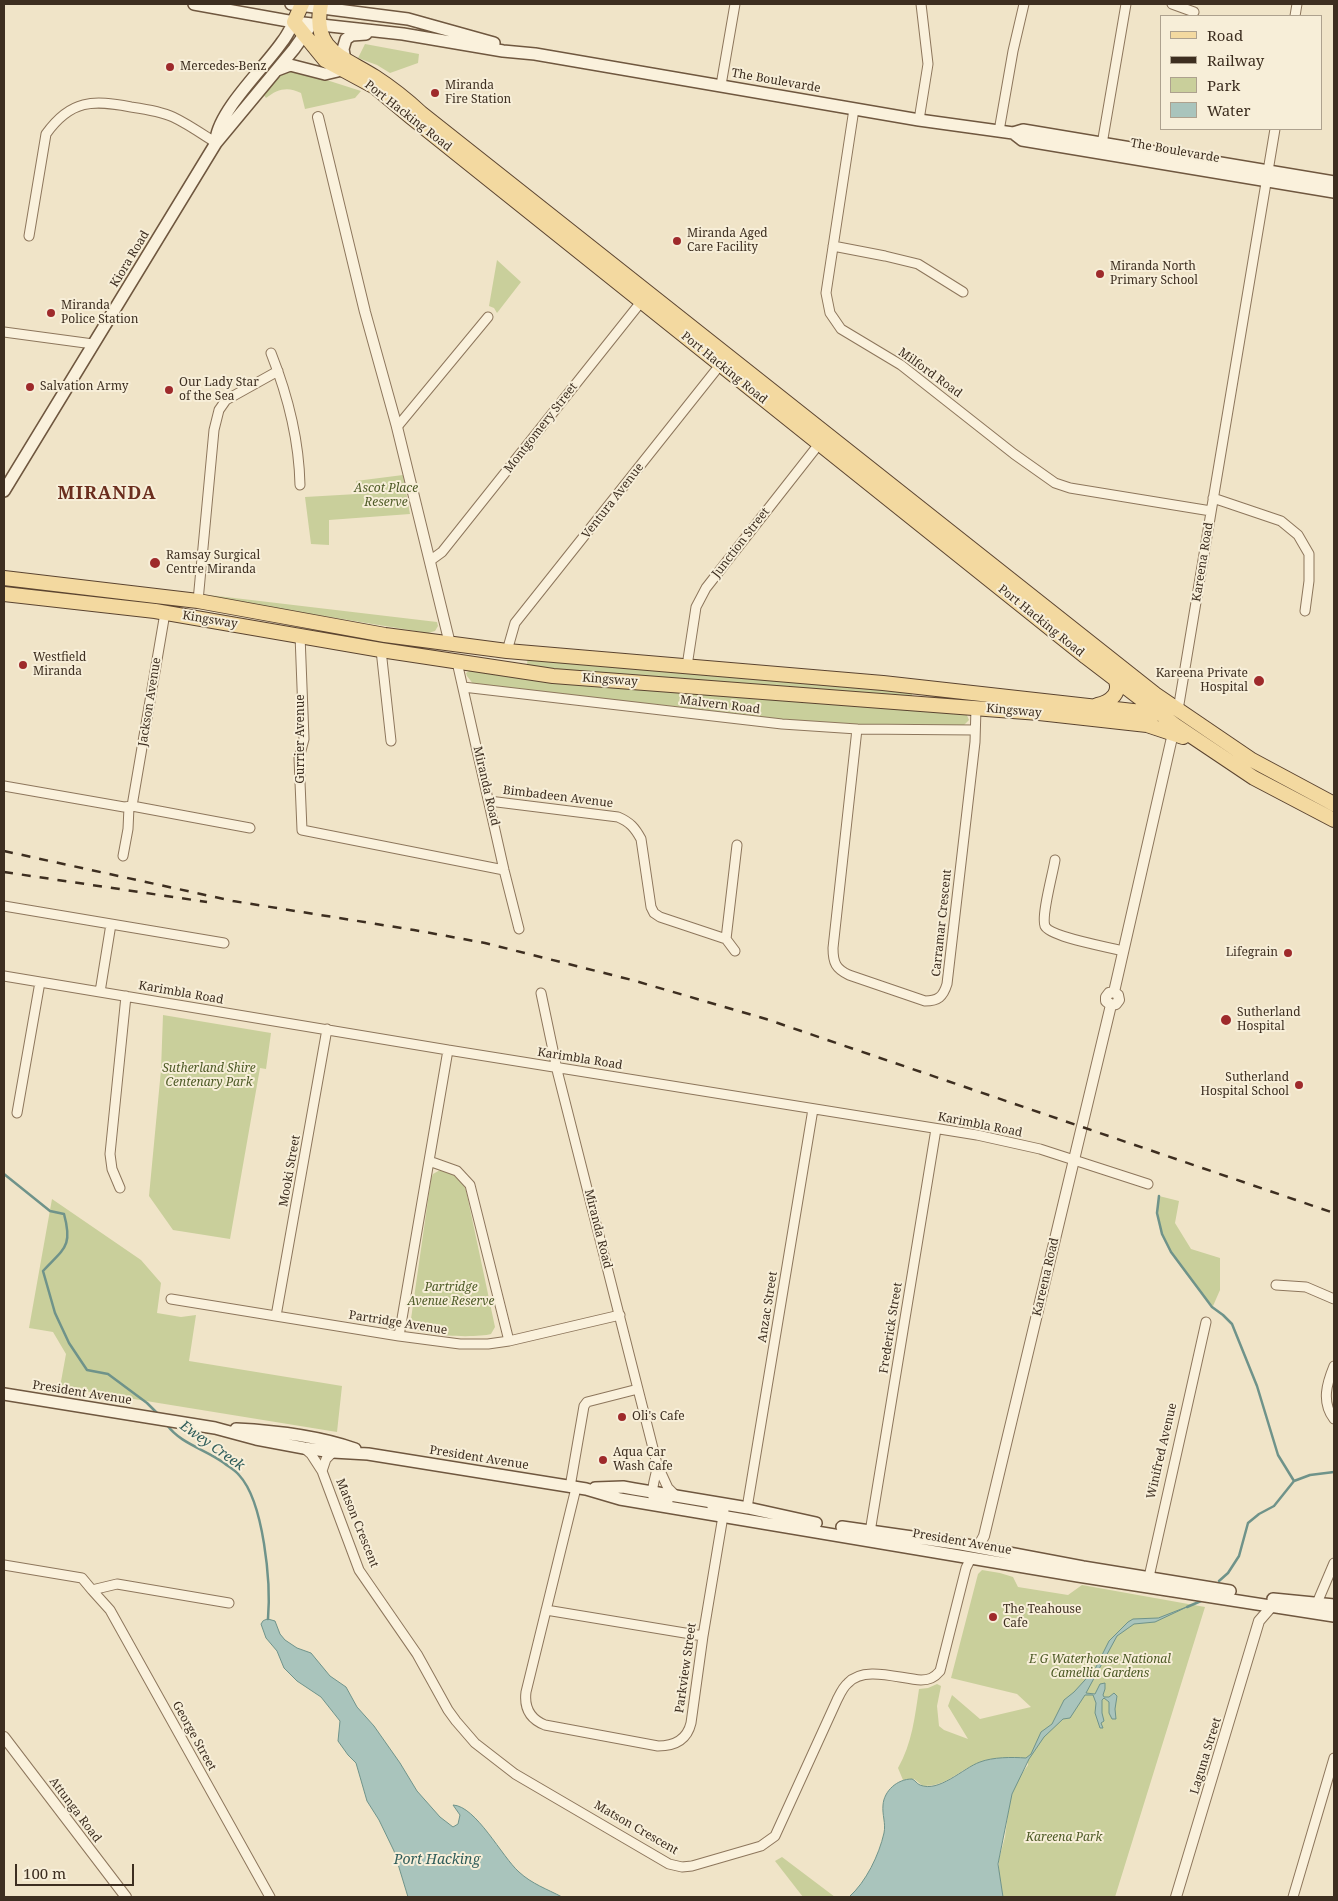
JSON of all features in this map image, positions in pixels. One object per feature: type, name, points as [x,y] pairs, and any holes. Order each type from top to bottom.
[{"type":"main road","points":[[194,4],[294,22],[298,4]]},
{"type":"main road","name":"The Boulevarde","points":[[298,4],[421,22],[534,54]]},
{"type":"main road","points":[[344,4],[349,9],[358,12]]},
{"type":"main road","points":[[312,28],[320,6]]},
{"type":"main road","name":"Port Hacking Road","points":[[294,22],[312,28],[344,65],[372,74],[395,91],[645,297],[1175,722]]},
{"type":"main road","name":"Kiora Road","points":[[216,143],[220,126],[248,83],[282,43],[294,22]]},
{"type":"main road","name":"Kiora Road","points":[[5,487],[216,143],[312,28]]},
{"type":"main road","name":"The Boulevarde","points":[[312,28],[377,31],[503,51],[534,54],[919,120],[1013,133],[1022,140],[1102,148],[1267,175],[1334,182]]},
{"type":"main road","points":[[277,70],[290,66],[324,74],[344,65],[343,49],[346,39],[377,31]]},
{"type":"main road","name":"The Boulevarde","points":[[1267,175],[1334,192]]},
{"type":"main road","name":"Port Hacking Road","points":[[823,439],[1079,651],[1161,714],[1175,722]]},
{"type":"main road","name":"Kingsway","points":[[4,578],[198,602],[385,635],[507,651],[977,692],[1161,714]]},
{"type":"main road","name":"Kingsway","points":[[4,594],[165,612],[381,650],[562,676],[976,708],[1155,727],[1175,722],[1214,735],[1252,760],[1334,804]]},
{"type":"main road","name":"Jackson Avenue","points":[[165,612],[168,598]]},
{"type":"main road","name":"Gurrier Avenue","points":[[300,619],[300,635]]},
{"type":"main road","name":"Miranda Road","points":[[450,644],[457,662]]},
{"type":"main road","points":[[1088,706],[1105,703],[1114,697],[1118,686],[1114,677]]},
{"type":"main road","points":[[976,708],[977,692]]},
{"type":"main road","name":"Kingsway","points":[[1175,722],[1215,753],[1254,778],[1334,820]]},
{"type":"main road","name":"President Avenue","points":[[4,1394],[215,1428],[260,1430],[313,1438],[335,1442],[368,1454]]},
{"type":"main road","name":"President Avenue","points":[[215,1428],[256,1439],[304,1448],[368,1454],[577,1488],[620,1499],[747,1508],[870,1532],[978,1547],[1272,1606],[1316,1608],[1334,1605]]},
{"type":"main road","name":"President Avenue","points":[[577,1488],[623,1487],[676,1496],[723,1515],[972,1558],[1276,1599],[1316,1608],[1334,1616]]},
{"type":"main road","name":"Matson Crescent","points":[[972,1558],[978,1547]]},
{"type":"street","points":[[721,86],[735,4]]},
{"type":"street","points":[[919,120],[928,64],[920,4]]},
{"type":"street","points":[[998,131],[1024,4]]},
{"type":"street","points":[[1102,148],[1126,4]]},
{"type":"street","points":[[1172,4],[1194,12]]},
{"type":"street","points":[[29,236],[46,134],[52,125],[75,108],[88,103],[105,102],[147,109],[172,117],[216,143]]},
{"type":"street","name":"Milford Road","points":[[854,108],[826,293],[830,313],[841,329],[908,370],[1014,454],[1055,482],[1070,488],[1211,512]]},
{"type":"street","points":[[318,117],[365,312],[431,560],[450,644]]},
{"type":"street","name":"Kareena Road","points":[[978,1547],[984,1537],[1111,1005],[1117,1004],[1119,1000],[1118,995],[1114,992],[1175,722],[1275,130]]},
{"type":"street","points":[[832,246],[918,264],[963,292]]},
{"type":"street","name":"Montgomery Street","points":[[431,560],[442,552],[645,297]]},
{"type":"street","points":[[397,428],[488,317]]},
{"type":"street","points":[[4,332],[94,344]]},
{"type":"street","points":[[271,353],[288,397],[299,459],[300,485]]},
{"type":"street","name":"Ventura Avenue","points":[[507,651],[516,624],[724,360]]},
{"type":"street","points":[[198,602],[214,430],[219,410],[226,400],[278,371]]},
{"type":"street","name":"Junction Street","points":[[687,666],[691,628],[696,607],[706,588],[823,439]]},
{"type":"street","points":[[1213,498],[1281,521],[1298,535],[1309,554],[1309,582],[1305,611]]},
{"type":"street","name":"Jackson Avenue","points":[[123,856],[165,612]]},
{"type":"street","name":"Gurrier Avenue","points":[[300,635],[304,739],[299,758],[302,830],[504,870]]},
{"type":"street","points":[[381,650],[392,741]]},
{"type":"street","name":"Miranda Road","points":[[457,662],[519,929]]},
{"type":"street","name":"Malvern Road","points":[[463,687],[782,724],[857,729],[975,730]]},
{"type":"street","name":"Carramar Crescent","points":[[857,729],[833,948],[835,965],[840,971],[849,975],[925,1001],[935,1001],[944,995],[947,984],[975,742],[976,708]]},
{"type":"street","points":[[4,786],[250,828]]},
{"type":"street","name":"Bimbadeen Avenue","points":[[489,801],[618,817],[628,821],[641,839],[651,907],[654,913],[660,917],[726,939]]},
{"type":"street","points":[[735,951],[726,939],[737,845]]},
{"type":"street","points":[[1055,860],[1045,912],[1044,922],[1048,929],[1061,936],[1123,951]]},
{"type":"street","points":[[4,906],[224,943]]},
{"type":"street","points":[[100,992],[111,924]]},
{"type":"street","name":"Karimbla Road","points":[[4,976],[936,1129],[1040,1149],[1148,1184]]},
{"type":"street","points":[[17,1114],[40,982]]},
{"type":"street","name":"Miranda Road","points":[[541,993],[557,1068],[657,1464],[668,1488],[676,1496]]},
{"type":"street","points":[[120,1188],[110,1162],[110,1147],[126,996]]},
{"type":"street","name":"Mooki Street","points":[[276,1316],[327,1029]]},
{"type":"street","points":[[399,1336],[448,1050]]},
{"type":"street","name":"Anzac Street","points":[[747,1508],[814,1109]]},
{"type":"street","name":"Frederick Street","points":[[870,1532],[936,1129]]},
{"type":"street","points":[[429,1161],[457,1171],[470,1185],[509,1341]]},
{"type":"street","points":[[1276,1285],[1306,1286],[1334,1300]]},
{"type":"street","name":"Partridge Avenue","points":[[171,1299],[460,1344],[488,1344],[509,1341],[620,1315]]},
{"type":"street","name":"Winifred Avenue","points":[[1148,1582],[1206,1322]]},
{"type":"street","points":[[1334,1366],[1327,1384],[1326,1397],[1328,1408],[1334,1419]]},
{"type":"street","points":[[638,1389],[587,1402],[584,1406],[577,1488],[546,1610],[703,1636]]},
{"type":"street","name":"Matson Crescent","points":[[304,1448],[311,1454],[322,1471],[359,1570],[417,1654],[448,1710],[469,1736],[515,1774],[676,1867],[692,1866],[760,1846],[775,1836],[837,1700],[848,1682],[866,1674],[921,1680],[928,1680],[937,1674],[942,1662],[966,1568],[972,1558]]},
{"type":"street","name":"Matson Crescent","points":[[322,1471],[326,1459],[333,1452]]},
{"type":"street","name":"Miranda Road","points":[[652,1492],[657,1464]]},
{"type":"street","points":[[652,1492],[652,1497],[656,1500],[695,1505]]},
{"type":"street","name":"Parkview Street","points":[[546,1610],[525,1697],[528,1711],[536,1720],[548,1725],[658,1746],[679,1742],[690,1728],[723,1515]]},
{"type":"street","points":[[1316,1608],[1334,1563]]},
{"type":"street","name":"George Street","points":[[4,1565],[82,1578],[110,1610],[270,1897]]},
{"type":"street","points":[[92,1590],[117,1584],[229,1603]]},
{"type":"street","points":[[1250,1602],[1256,1611],[1259,1621]]},
{"type":"street","name":"Laguna Street","points":[[1176,1897],[1259,1621],[1272,1606]]},
{"type":"street","name":"Attunga Road","points":[[4,1737],[126,1897]]},
{"type":"street","points":[[1293,1897],[1334,1758]]},
{"type":"green space","points":[[365,44],[419,54],[418,63],[390,73],[377,65],[358,58]]},
{"type":"green space","points":[[289,68],[361,91],[355,98],[305,109],[301,93],[296,91],[287,89],[274,92],[266,98],[263,94],[282,71]]},
{"type":"green space","points":[[497,260],[521,282],[497,313],[494,308],[489,306]]},
{"type":"green space","name":"Ascot Place Reserve","points":[[403,475],[410,514],[329,520],[329,545],[311,544],[305,497],[357,494],[356,481]]},
{"type":"green space","points":[[209,595],[437,622],[438,626],[435,631],[428,633],[231,601]]},
{"type":"green space","points":[[528,653],[912,691],[912,703],[966,713],[969,720],[959,730],[857,729],[477,689],[467,676],[466,673],[471,670],[568,676],[527,665]]},
{"type":"green space","name":"Sutherland Shire Centenary Park","points":[[163,1015],[271,1033],[266,1069],[260,1068],[230,1239],[173,1230],[149,1196],[161,1070]]},
{"type":"green space","name":"Partridge Avenue Reserve","points":[[440,1170],[456,1176],[466,1190],[495,1327],[491,1334],[462,1336],[436,1334],[416,1330],[410,1326],[431,1179],[433,1174]]},
{"type":"green space","points":[[1159,1196],[1179,1201],[1175,1223],[1191,1249],[1220,1258],[1220,1290],[1213,1306],[1185,1272],[1166,1243],[1160,1230]]},
{"type":"green space","points":[[52,1199],[141,1260],[161,1283],[157,1313],[181,1317],[196,1315],[189,1361],[342,1386],[337,1432],[60,1387],[66,1354],[53,1332],[29,1328]]},
{"type":"green space","points":[[982,1570],[1013,1577],[1018,1587],[1068,1595],[1082,1585],[1205,1607],[1115,1897],[1003,1897],[999,1859],[1005,1837],[1010,1798],[1020,1776],[1028,1765],[1027,1758],[988,1760],[969,1767],[939,1784],[923,1786],[914,1779],[903,1780],[898,1768],[910,1740],[919,1689],[937,1684],[941,1686],[937,1706],[939,1726],[944,1730],[968,1739],[948,1706],[952,1695],[980,1719],[1031,1707],[1017,1694],[951,1678],[978,1574]]},
{"type":"green space","points":[[782,1857],[835,1897],[803,1897],[775,1861]]},
{"type":"water","points":[[1189,1606],[1155,1622],[1134,1624],[1117,1636],[1086,1693],[1095,1694],[1100,1684],[1105,1683],[1104,1697],[1109,1697],[1114,1693],[1117,1696],[1116,1719],[1112,1719],[1109,1713],[1109,1702],[1104,1698],[1102,1700],[1102,1713],[1104,1721],[1101,1723],[1103,1728],[1100,1728],[1095,1713],[1096,1703],[1093,1695],[1085,1695],[1070,1718],[1063,1719],[1044,1737],[1029,1759],[1012,1794],[998,1864],[1003,1897],[849,1897],[861,1884],[879,1850],[884,1829],[884,1800],[892,1787],[901,1781],[912,1779],[920,1785],[927,1787],[935,1786],[985,1760],[1026,1758],[1031,1754],[1041,1732],[1052,1724],[1064,1700],[1095,1669],[1109,1641],[1128,1622],[1133,1619],[1158,1618]]},
{"type":"water","name":"Port Hacking","points":[[268,1619],[275,1621],[280,1634],[285,1640],[297,1648],[311,1653],[330,1676],[346,1687],[357,1707],[374,1726],[417,1791],[440,1817],[453,1827],[458,1824],[460,1815],[453,1805],[462,1808],[480,1823],[519,1872],[534,1883],[562,1897],[408,1897],[394,1851],[379,1820],[367,1801],[356,1763],[338,1741],[340,1721],[321,1697],[297,1681],[284,1668],[277,1651],[266,1638],[261,1624]]},
{"type":"waterway","name":"Ewey Creek","points":[[4,1174],[50,1211],[64,1214],[67,1225],[65,1246],[43,1271],[55,1313],[69,1343],[87,1370],[108,1374],[147,1403],[159,1415]]},
{"type":"waterway","points":[[1159,1196],[1157,1213],[1162,1234],[1171,1252],[1212,1307],[1232,1324],[1257,1386],[1278,1455],[1294,1481]]},
{"type":"waterway","name":"Ewey Creek","points":[[167,1425],[186,1442],[217,1458],[234,1470],[248,1487],[260,1523],[264,1544],[267,1565],[268,1619]]},
{"type":"waterway","points":[[1219,1581],[1228,1573],[1239,1556],[1248,1523],[1259,1514],[1274,1506],[1294,1481],[1310,1475],[1334,1472]]},
{"type":"waterway","points":[[1187,1607],[1201,1601]]},
{"type":"railway","points":[[4,851],[233,901],[485,943],[632,980],[766,1019],[1334,1213]]},
{"type":"railway","points":[[4,872],[207,902]]},
{"type":"place","name":"Mercedes-Benz","points":[[170,67]]},
{"type":"place","name":"Miranda Fire Station","points":[[435,93]]},
{"type":"place","name":"Miranda Aged Care Facility","points":[[677,241]]},
{"type":"place","name":"Miranda North Primary School","points":[[1100,274]]},
{"type":"place","name":"Miranda Police Station","points":[[51,313]]},
{"type":"place","name":"Salvation Army","points":[[30,387]]},
{"type":"place","name":"Our Lady Star of the Sea","points":[[169,390]]},
{"type":"place","name":"Ramsay Surgical Centre Miranda","points":[[155,563]]},
{"type":"place","name":"Westfield Miranda","points":[[23,665]]},
{"type":"place","name":"Kareena Private Hospital","points":[[1259,681]]},
{"type":"place","name":"Lifegrain","points":[[1288,953]]},
{"type":"place","name":"Sutherland Hospital","points":[[1226,1020]]},
{"type":"place","name":"Sutherland Hospital School","points":[[1299,1085]]},
{"type":"place","name":"Oli's Cafe","points":[[622,1417]]},
{"type":"place","name":"Aqua Car Wash Cafe","points":[[603,1460]]},
{"type":"place","name":"The Teahouse Cafe","points":[[993,1617]]},
{"type":"district","name":"MIRANDA","points":[[107,494]]},
{"type":"park label","name":"E G Waterhouse National Camellia Gardens","points":[[1100,1667]]},
{"type":"park label","name":"Kareena Park","points":[[1064,1838]]}]
